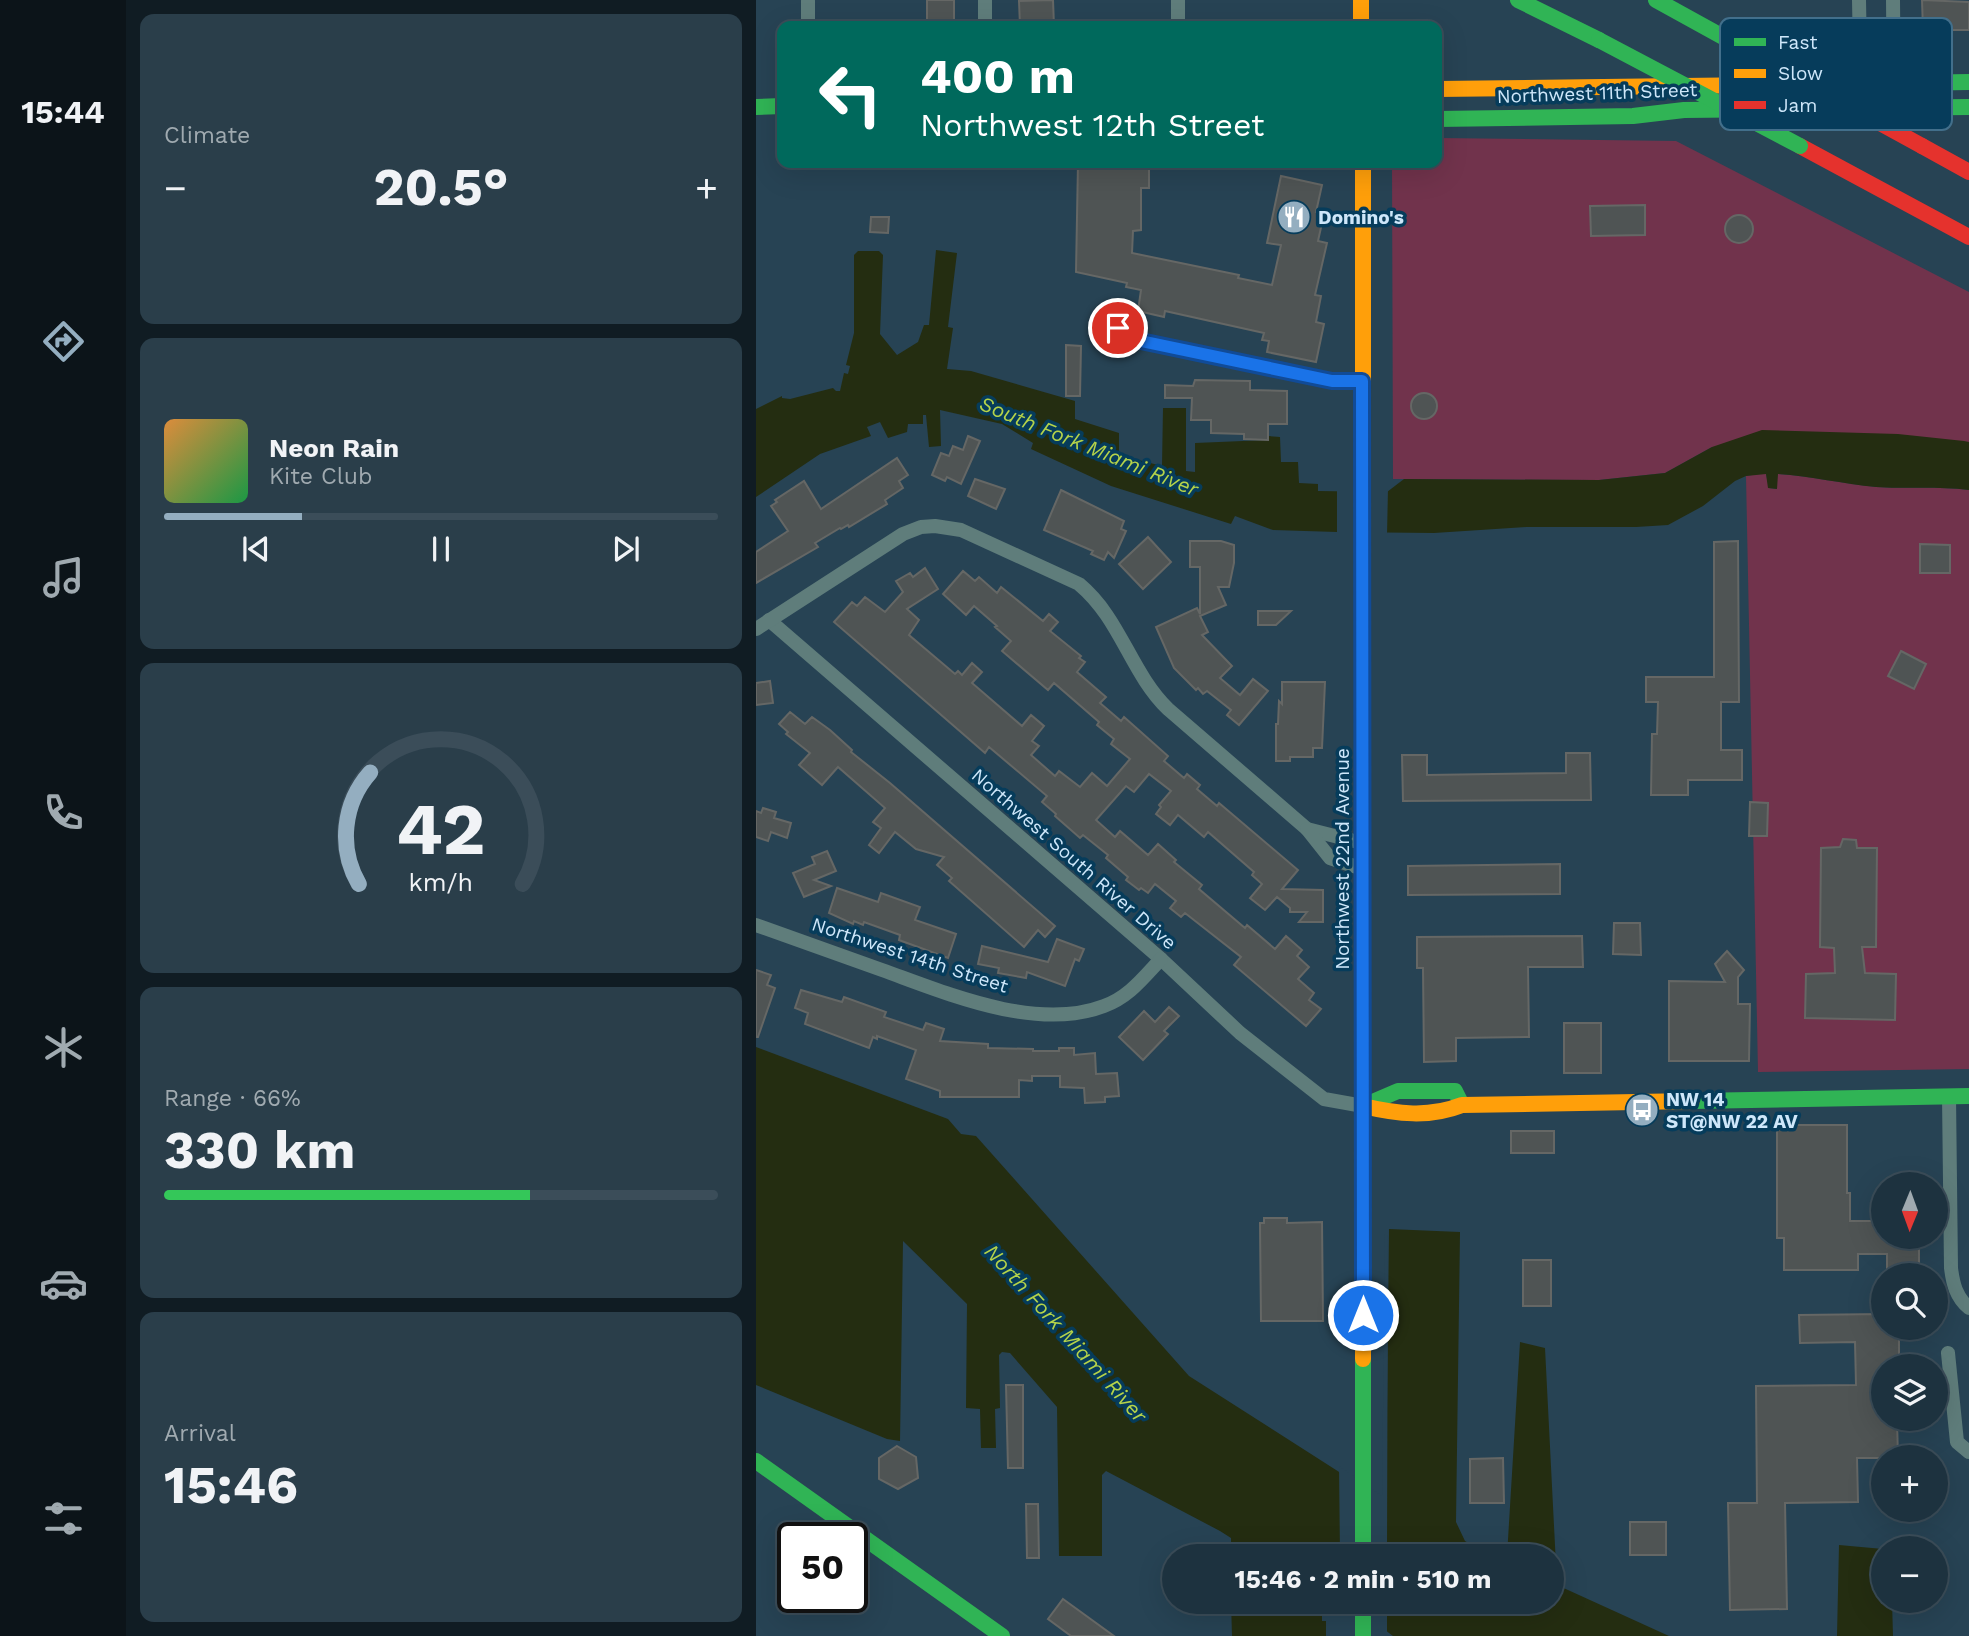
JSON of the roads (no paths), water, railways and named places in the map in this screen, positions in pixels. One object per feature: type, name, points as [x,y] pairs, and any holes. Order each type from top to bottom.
[{"type":"main road","points":[[1361,0],[1362,21]]},
{"type":"main road","points":[[1518,0],[1720,104]]},
{"type":"main road","points":[[1656,0],[1720,35]]},
{"type":"main road","name":"Northwest 11th Street","points":[[1442,89],[1720,86]]},
{"type":"main road","points":[[756,107],[777,106]]},
{"type":"main road","name":"Northwest 11th Street","points":[[1442,119],[1633,116],[1684,110],[1720,110]]},
{"type":"main road","points":[[1770,130],[1969,237]]},
{"type":"main road","points":[[1893,130],[1969,172]]},
{"type":"main road","name":"Northwest 22nd Avenue","points":[[1363,168],[1363,1544]]},
{"type":"main road","points":[[1363,1107],[1398,1091],[1455,1091],[1462,1105]]},
{"type":"main road","points":[[1363,1107],[1395,1115],[1450,1111],[1462,1105],[1969,1096]]},
{"type":"main road","points":[[756,1461],[1002,1636]]},
{"type":"main road","points":[[1363,1614],[1363,1636]]},
{"type":"street","points":[[985,0],[985,21]]},
{"type":"street","points":[[1178,0],[1178,21]]},
{"type":"street","points":[[1860,0],[1860,18]]},
{"type":"street","points":[[1893,0],[1893,18]]},
{"type":"street","points":[[808,1],[808,21]]},
{"type":"street","points":[[1100,316],[1136,340],[1332,381],[1362,381]]},
{"type":"street","points":[[756,629],[903,534],[935,526],[978,536],[1079,584],[1092,595],[1108,613],[1143,677],[1159,700],[1307,829],[1330,858],[1363,869]]},
{"type":"street","name":"Northwest South River Drive","points":[[769,620],[1161,959],[1240,1032],[1316,1093],[1333,1101],[1363,1107]]},
{"type":"street","points":[[1307,829],[1362,843]]},
{"type":"street","name":"Northwest 14th Street","points":[[756,925],[972,1000],[1026,1012],[1068,1013],[1101,1007],[1124,996],[1161,959]]},
{"type":"street","points":[[1949,1096],[1951,1268],[1956,1291],[1965,1305]]},
{"type":"street","points":[[1948,1353],[1957,1442],[1969,1452]]},
{"type":"water","name":"South Fork Miami River","points":[[936,250],[957,253],[948,327],[953,328],[947,369],[971,371],[1075,401],[1075,419],[1119,433],[1119,455],[1162,466],[1163,408],[1186,408],[1186,471],[1195,472],[1195,443],[1280,437],[1281,462],[1298,462],[1299,483],[1318,484],[1318,491],[1387,492],[1404,479],[1599,480],[1665,473],[1712,447],[1762,430],[1898,434],[1969,442],[1969,490],[1876,487],[1778,474],[1777,489],[1768,488],[1766,474],[1746,476],[1735,481],[1703,506],[1668,525],[1526,527],[1434,533],[1273,530],[1235,516],[1231,524],[1111,486],[1031,449],[1033,443],[1002,424],[940,410],[941,446],[929,447],[926,415],[923,415],[923,424],[908,424],[907,432],[888,438],[880,422],[867,427],[871,436],[820,454],[756,497],[756,409],[782,396],[790,399],[833,388],[840,391],[844,373],[848,374],[850,366],[846,365],[854,333],[854,255],[858,251],[879,251],[883,255],[880,334],[897,355],[918,342],[924,325],[929,325]]},
{"type":"water","name":"North Fork Miami River","points":[[756,1047],[948,1119],[961,1134],[976,1136],[1189,1376],[1386,1502],[1389,1229],[1460,1232],[1456,1522],[1465,1541],[1470,1544],[1231,1544],[1231,1538],[1220,1531],[1106,1471],[1102,1475],[1102,1556],[1059,1556],[1057,1407],[1010,1353],[1002,1352],[999,1355],[1000,1408],[995,1409],[996,1448],[981,1448],[980,1409],[966,1408],[967,1304],[903,1241],[900,1441],[887,1439],[756,1385]]},
{"type":"water","points":[[1520,1342],[1545,1348],[1555,1544],[1508,1544]]},
{"type":"water","points":[[1839,1545],[1871,1548],[1871,1613],[1892,1613],[1893,1636],[1837,1636]]},
{"type":"water","points":[[1564,1588],[1669,1636],[1393,1636],[1364,1614],[1564,1614]]},
{"type":"water","points":[[1231,1614],[1322,1614],[1322,1621],[1326,1621],[1326,1636],[1232,1636]]},
{"type":"place","name":"Domino's","points":[[1294,217]]},
{"type":"place","name":"NW 14 ST@NW 22 AV","points":[[1642,1110]]}]
